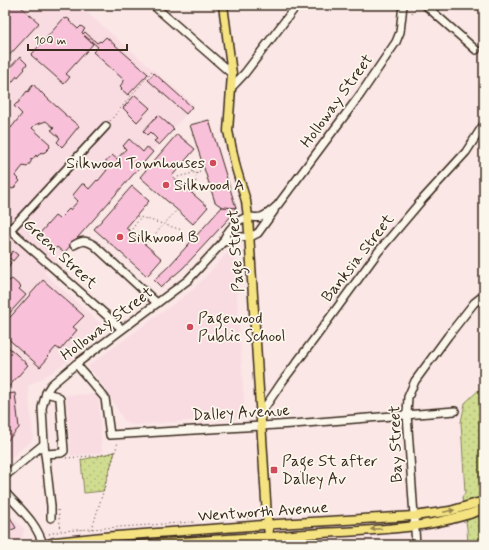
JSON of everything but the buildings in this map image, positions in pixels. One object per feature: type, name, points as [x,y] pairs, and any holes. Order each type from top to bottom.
[{"type":"main road","name":"Page Street","points":[[223,5],[232,74],[228,131],[236,168],[246,201],[250,237],[267,525],[270,541]]},
{"type":"main road","name":"Wentworth Avenue","points":[[44,545],[55,542],[103,537],[414,516],[450,511],[484,501]]},
{"type":"main road","name":"Wentworth Avenue","points":[[136,545],[251,537],[270,541],[329,533],[415,526],[469,514],[484,509]]},
{"type":"main road","points":[[285,545],[293,541],[310,540],[329,533]]},
{"type":"street","points":[[153,5],[232,74]]},
{"type":"street","points":[[231,88],[245,73],[297,5]]},
{"type":"street","name":"Holloway Street","points":[[250,237],[258,234],[277,206],[360,96],[396,42],[400,32],[403,5]]},
{"type":"street","points":[[425,5],[476,50]]},
{"type":"street","name":"Banksia Street","points":[[261,413],[282,382],[378,252],[422,200],[466,152],[484,124]]},
{"type":"street","name":"Green Street","points":[[106,126],[7,228],[122,329]]},
{"type":"street","name":"Holloway Street","points":[[46,393],[51,385],[76,364],[188,280],[223,242],[225,237],[241,218],[261,217],[277,206]]},
{"type":"street","points":[[223,242],[236,237],[250,237]]},
{"type":"street","points":[[74,245],[81,241],[88,241],[94,244],[157,303]]},
{"type":"street","name":"Bay Street","points":[[416,545],[407,414],[408,397],[415,381],[448,336],[474,303],[484,295]]},
{"type":"street","points":[[76,364],[105,398],[110,435],[120,435]]},
{"type":"street","points":[[45,454],[62,453],[64,451],[60,399],[57,396],[46,393],[42,408],[44,444],[45,454],[51,506],[51,518]]},
{"type":"street","name":"Dalley Avenue","points":[[120,435],[293,424],[455,411]]},
{"type":"street","points":[[5,476],[44,444]]},
{"type":"street","points":[[5,492],[32,521],[41,536],[44,545]]},
{"type":"path","points":[[412,13],[417,7]]},
{"type":"path","points":[[106,126],[152,71]]},
{"type":"path","points":[[183,163],[194,173]]},
{"type":"path","points":[[174,178],[200,171]]},
{"type":"path","points":[[192,193],[195,188],[197,172]]},
{"type":"path","points":[[145,245],[177,210]]},
{"type":"path","points":[[137,216],[182,230]]},
{"type":"path","points":[[128,230],[132,229],[141,218]]},
{"type":"path","points":[[89,539],[120,435]]},
{"type":"path","points":[[62,458],[102,455],[115,452]]},
{"type":"path","points":[[58,506],[61,531]]},
{"type":"path","points":[[245,519],[256,517]]},
{"type":"path","points":[[49,534],[61,531],[195,522]]},
{"type":"path","points":[[16,545],[27,540]]},
{"type":"shaded area","points":[[5,5],[78,5],[194,105],[44,273],[102,325],[101,332],[71,359],[43,378],[28,386],[33,437],[31,441],[5,462]]},
{"type":"shaded area","name":"Pagewood Public School","points":[[230,250],[234,252],[245,417],[131,425],[123,419],[108,393],[88,366],[194,289]]},
{"type":"shaded area","points":[[98,394],[102,453],[71,456],[66,395]]},
{"type":"shaded area","points":[[5,509],[24,529],[22,541],[13,545],[5,545]]},
{"type":"green space","points":[[484,385],[484,545],[468,545],[462,497],[465,493],[461,422],[465,403]]},
{"type":"green space","points":[[115,452],[103,491],[84,493],[81,460]]},
{"type":"place","name":"Silkwood Townhouses","points":[[213,163]]},
{"type":"place","name":"Silkwood A","points":[[166,185]]},
{"type":"place","name":"Silkwood B","points":[[120,237]]},
{"type":"place","name":"Pagewood Public School","points":[[190,327]]},
{"type":"place","name":"Page St after Dalley Av","points":[[274,470]]}]
